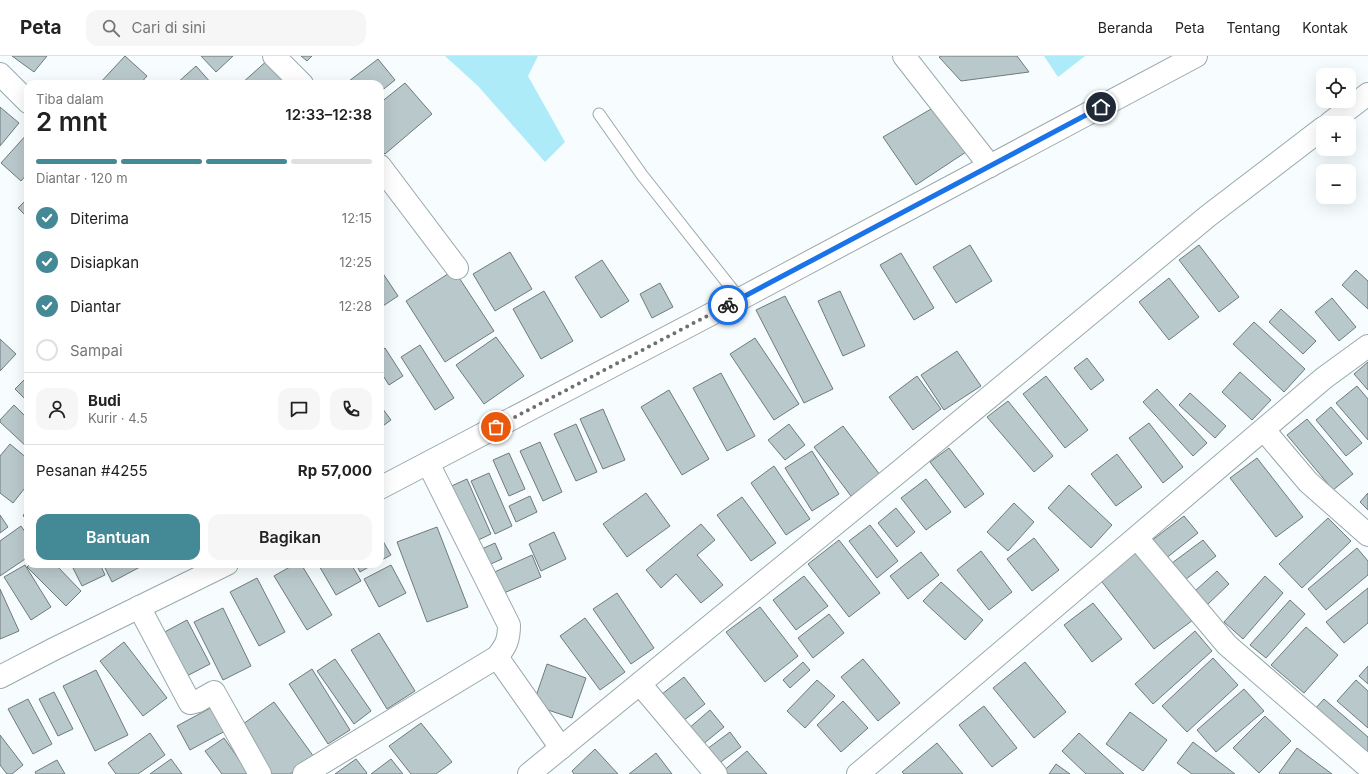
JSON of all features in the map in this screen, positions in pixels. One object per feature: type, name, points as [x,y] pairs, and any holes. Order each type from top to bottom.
[{"type":"street","points":[[274,56],[298,80]]},
{"type":"street","points":[[904,56],[990,166]]},
{"type":"street","points":[[384,486],[740,299],[1196,56]]},
{"type":"street","points":[[0,74],[24,98]]},
{"type":"street","points":[[1339,116],[1368,94]]},
{"type":"street","points":[[530,774],[1208,216],[1316,133]]},
{"type":"street","points":[[384,171],[457,268]]},
{"type":"street","points":[[858,774],[1324,378],[1368,346]]},
{"type":"street","points":[[1264,430],[1308,482],[1368,535]]},
{"type":"street","points":[[304,774],[497,657],[506,646],[509,634],[509,625],[428,463]]},
{"type":"street","points":[[1137,538],[1227,645],[1368,767]]},
{"type":"street","points":[[0,677],[139,607],[194,571],[208,568]]},
{"type":"street","points":[[139,607],[190,703],[198,701],[214,692],[260,774]]},
{"type":"street","points":[[497,657],[561,748]]},
{"type":"street","points":[[640,684],[716,774]]},
{"type":"lane","points":[[599,114],[642,175],[740,299]]},
{"type":"shaded area","points":[[445,56],[538,56],[528,76],[565,142],[545,162],[478,86]]},
{"type":"shaded area","points":[[1044,56],[1085,56],[1058,77]]},
{"type":"building","points":[[12,56],[47,56],[34,72]]},
{"type":"building","points":[[125,56],[147,76],[144,80],[103,80]]},
{"type":"building","points":[[201,56],[233,56],[216,72]]},
{"type":"building","points":[[301,56],[312,56],[307,61]]},
{"type":"building","points":[[1017,56],[1029,72],[961,81],[939,57]]},
{"type":"building","points":[[270,58],[287,77],[284,80],[245,80]]},
{"type":"building","points":[[378,59],[395,80],[384,89],[384,80],[350,80]]},
{"type":"building","points":[[196,66],[208,80],[180,80]]},
{"type":"building","points":[[405,83],[432,114],[385,154],[384,153],[384,100]]},
{"type":"building","points":[[0,107],[19,123],[0,146]]},
{"type":"building","points":[[931,109],[969,150],[916,185],[883,137]]},
{"type":"building","points":[[24,137],[24,178],[21,181],[1,163]]},
{"type":"building","points":[[24,202],[24,214],[18,208]]},
{"type":"building","points":[[970,245],[992,281],[956,303],[933,267]]},
{"type":"building","points":[[1199,245],[1239,297],[1219,312],[1179,260]]},
{"type":"building","points":[[510,252],[532,289],[495,311],[473,274]]},
{"type":"building","points":[[901,253],[934,308],[914,320],[880,265]]},
{"type":"building","points":[[602,260],[629,301],[601,318],[575,277]]},
{"type":"building","points":[[454,270],[494,331],[445,362],[406,301]]},
{"type":"building","points":[[1356,270],[1368,281],[1368,309],[1342,285]]},
{"type":"building","points":[[384,275],[398,296],[384,305]]},
{"type":"building","points":[[1169,278],[1199,317],[1169,340],[1139,302]]},
{"type":"building","points":[[660,283],[673,307],[652,318],[640,294]]},
{"type":"building","points":[[544,291],[573,341],[541,359],[513,309]]},
{"type":"building","points":[[840,291],[865,346],[843,356],[818,301]]},
{"type":"building","points":[[785,296],[833,389],[804,403],[756,310]]},
{"type":"building","points":[[1332,298],[1356,327],[1339,341],[1315,312]]},
{"type":"building","points":[[1281,309],[1316,341],[1303,354],[1269,322]]},
{"type":"building","points":[[1254,322],[1305,369],[1284,392],[1233,344]]},
{"type":"building","points":[[496,337],[524,376],[484,404],[456,365]]},
{"type":"building","points":[[755,338],[799,404],[774,420],[730,354]]},
{"type":"building","points":[[0,339],[16,354],[0,371]]},
{"type":"building","points":[[420,345],[454,398],[435,410],[401,357]]},
{"type":"building","points":[[385,348],[403,376],[389,385],[384,377]]},
{"type":"building","points":[[957,351],[981,386],[944,410],[921,375]]},
{"type":"building","points":[[1087,358],[1104,380],[1091,390],[1074,368]]},
{"type":"building","points":[[1368,362],[1368,390],[1354,374]]},
{"type":"building","points":[[1240,372],[1271,400],[1252,420],[1222,392]]},
{"type":"building","points":[[721,373],[755,436],[727,451],[693,388]]},
{"type":"building","points":[[917,376],[941,409],[913,430],[889,397]]},
{"type":"building","points":[[1046,376],[1088,430],[1065,448],[1023,394]]},
{"type":"building","points":[[24,380],[24,398],[15,389]]},
{"type":"building","points":[[1357,386],[1368,399],[1368,440],[1336,403]]},
{"type":"building","points":[[1157,389],[1207,443],[1193,456],[1143,402]]},
{"type":"building","points":[[669,390],[709,459],[682,475],[641,407]]},
{"type":"building","points":[[1190,393],[1226,426],[1215,438],[1179,405]]},
{"type":"building","points":[[1008,401],[1053,456],[1034,472],[987,417]]},
{"type":"building","points":[[14,405],[24,415],[24,444],[0,422],[0,420]]},
{"type":"building","points":[[1331,407],[1362,443],[1346,456],[1316,420]]},
{"type":"building","points":[[603,409],[625,460],[603,469],[580,419]]},
{"type":"building","points":[[384,410],[391,420],[384,425]]},
{"type":"building","points":[[1307,419],[1353,474],[1333,490],[1287,435]]},
{"type":"building","points":[[1149,423],[1183,467],[1163,483],[1129,438]]},
{"type":"building","points":[[576,424],[597,472],[576,481],[554,434]]},
{"type":"building","points":[[789,424],[805,445],[785,460],[768,440]]},
{"type":"building","points":[[843,426],[880,475],[851,496],[814,447]]},
{"type":"building","points":[[540,442],[562,492],[543,501],[520,451]]},
{"type":"building","points":[[10,444],[24,456],[24,489],[13,503],[0,493],[0,456]]},
{"type":"building","points":[[949,448],[984,494],[965,508],[930,462]]},
{"type":"building","points":[[812,451],[839,494],[812,511],[785,468]]},
{"type":"building","points":[[509,453],[525,489],[509,496],[493,460]]},
{"type":"building","points":[[1117,454],[1142,487],[1116,506],[1091,474]]},
{"type":"building","points":[[1257,458],[1303,517],[1276,537],[1230,478]]},
{"type":"building","points":[[774,466],[810,519],[786,535],[751,483]]},
{"type":"building","points":[[489,473],[512,526],[495,534],[471,481]]},
{"type":"building","points":[[467,479],[491,534],[472,543],[447,488]]},
{"type":"building","points":[[926,479],[951,512],[926,530],[901,498]]},
{"type":"building","points":[[1069,485],[1112,525],[1091,548],[1048,508]]},
{"type":"building","points":[[646,493],[670,526],[627,557],[603,524]]},
{"type":"building","points":[[1368,493],[1368,510],[1360,502]]},
{"type":"building","points":[[530,496],[537,512],[516,522],[509,506]]},
{"type":"building","points":[[742,497],[776,543],[751,561],[717,515]]},
{"type":"building","points":[[1014,503],[1034,522],[1008,551],[987,532]]},
{"type":"building","points":[[896,508],[915,532],[897,547],[878,523]]},
{"type":"building","points":[[0,515],[8,527],[0,533]]},
{"type":"building","points":[[1184,516],[1198,533],[1165,559],[1151,541]]},
{"type":"building","points":[[1328,518],[1351,541],[1302,588],[1279,564]]},
{"type":"building","points":[[701,524],[715,540],[697,555],[723,585],[701,603],[676,574],[661,588],[646,570]]},
{"type":"building","points":[[870,525],[898,561],[877,578],[849,541]]},
{"type":"building","points":[[21,526],[24,530],[24,560],[0,576],[0,541]]},
{"type":"building","points":[[437,527],[468,607],[427,622],[397,542]]},
{"type":"building","points":[[554,532],[566,559],[541,571],[529,544]]},
{"type":"building","points":[[1034,538],[1059,570],[1032,591],[1007,559]]},
{"type":"building","points":[[839,540],[880,593],[849,617],[808,564]]},
{"type":"building","points":[[1203,540],[1216,556],[1181,583],[1168,566]]},
{"type":"building","points":[[384,543],[391,555],[384,559]]},
{"type":"building","points":[[495,543],[502,559],[482,568],[475,552]]},
{"type":"building","points":[[1357,548],[1368,561],[1368,575],[1326,610],[1308,589]]},
{"type":"building","points":[[1138,549],[1193,620],[1154,649],[1099,578]]},
{"type":"building","points":[[981,551],[1012,592],[989,610],[957,570]]},
{"type":"building","points":[[921,552],[939,575],[908,599],[890,576]]},
{"type":"building","points":[[532,555],[541,577],[497,596],[488,575]]},
{"type":"building","points":[[391,565],[406,593],[379,607],[364,579]]},
{"type":"building","points":[[24,566],[24,568],[27,568],[51,607],[31,620],[4,577]]},
{"type":"building","points":[[28,568],[59,568],[81,591],[66,606]]},
{"type":"building","points":[[73,568],[102,568],[105,575],[82,586]]},
{"type":"building","points":[[105,568],[138,568],[112,582]]},
{"type":"building","points":[[288,568],[303,568],[332,615],[307,630],[274,576]]},
{"type":"building","points":[[320,568],[353,568],[361,581],[336,595]]},
{"type":"building","points":[[358,568],[367,568],[360,572]]},
{"type":"building","points":[[1217,571],[1229,584],[1207,605],[1195,591]]},
{"type":"building","points":[[804,576],[828,606],[796,630],[773,600]]},
{"type":"building","points":[[1265,576],[1283,593],[1243,639],[1224,622]]},
{"type":"building","points":[[257,578],[285,632],[259,646],[230,592]]},
{"type":"building","points":[[941,582],[983,620],[965,640],[923,601]]},
{"type":"building","points":[[1368,588],[1368,623],[1344,643],[1326,622]]},
{"type":"building","points":[[0,589],[19,631],[0,639]]},
{"type":"building","points":[[617,593],[654,648],[631,664],[593,609]]},
{"type":"building","points":[[1290,600],[1305,614],[1266,658],[1250,645]]},
{"type":"building","points":[[1093,603],[1122,639],[1092,662],[1064,625]]},
{"type":"building","points":[[760,607],[798,656],[765,682],[726,632]]},
{"type":"building","points":[[223,608],[251,666],[223,680],[194,622]]},
{"type":"building","points":[[829,614],[844,633],[813,658],[798,638]]},
{"type":"building","points":[[585,618],[625,672],[600,690],[560,636]]},
{"type":"building","points":[[187,620],[210,664],[183,678],[159,635]]},
{"type":"building","points":[[1306,627],[1338,655],[1304,693],[1271,665]]},
{"type":"building","points":[[1195,631],[1212,651],[1153,704],[1135,684]]},
{"type":"building","points":[[379,633],[415,691],[387,709],[351,650]]},
{"type":"building","points":[[124,642],[167,698],[143,716],[100,661]]},
{"type":"building","points":[[1213,658],[1238,685],[1187,732],[1162,706]]},
{"type":"building","points":[[335,659],[371,711],[354,724],[317,671]]},
{"type":"building","points":[[863,659],[900,703],[878,721],[841,677]]},
{"type":"building","points":[[803,662],[810,670],[790,688],[783,680]]},
{"type":"building","points":[[1025,662],[1066,712],[1034,738],[993,688]]},
{"type":"building","points":[[547,664],[586,678],[572,718],[533,705]]},
{"type":"building","points":[[1368,666],[1368,684],[1359,676]]},
{"type":"building","points":[[312,669],[350,730],[328,744],[289,684]]},
{"type":"building","points":[[96,670],[128,735],[95,751],[63,686]]},
{"type":"building","points":[[684,677],[705,704],[683,721],[662,694]]},
{"type":"building","points":[[817,680],[835,696],[805,728],[787,711]]},
{"type":"building","points":[[1356,680],[1368,691],[1368,728],[1337,701]]},
{"type":"building","points":[[1244,689],[1264,711],[1216,752],[1197,730]]},
{"type":"building","points":[[54,692],[73,729],[58,736],[39,699]]},
{"type":"building","points":[[28,699],[52,744],[33,754],[8,709]]},
{"type":"building","points":[[1324,699],[1368,737],[1368,759],[1313,711]]},
{"type":"building","points":[[843,701],[868,728],[841,752],[817,725]]},
{"type":"building","points":[[274,702],[314,757],[290,774],[268,774],[236,729]]},
{"type":"building","points":[[214,706],[227,730],[190,750],[177,726]]},
{"type":"building","points":[[984,706],[1017,748],[992,767],[959,725]]},
{"type":"building","points":[[710,710],[724,727],[702,745],[688,729]]},
{"type":"building","points":[[1130,712],[1167,740],[1143,771],[1106,744]]},
{"type":"building","points":[[1265,716],[1291,741],[1259,773],[1233,748]]},
{"type":"building","points":[[421,723],[452,762],[436,774],[411,774],[389,746]]},
{"type":"building","points":[[730,732],[741,747],[718,764],[707,749]]},
{"type":"building","points":[[150,733],[165,755],[138,774],[116,774],[108,763]]},
{"type":"building","points":[[1079,733],[1124,774],[1086,774],[1062,751]]},
{"type":"building","points":[[0,735],[23,765],[12,774],[7,774],[0,765]]},
{"type":"building","points":[[224,738],[249,774],[222,774],[205,751]]},
{"type":"building","points":[[1193,742],[1235,774],[1192,774],[1177,763]]},
{"type":"building","points":[[937,743],[963,774],[904,774],[902,772]]},
{"type":"building","points":[[1297,748],[1332,774],[1280,774],[1279,773]]},
{"type":"building","points":[[595,749],[618,774],[574,774],[572,771]]},
{"type":"building","points":[[747,751],[767,774],[723,774],[722,772]]},
{"type":"building","points":[[656,753],[672,774],[629,774]]},
{"type":"building","points":[[171,759],[182,774],[150,774]]},
{"type":"building","points":[[356,759],[367,773],[366,774],[335,774]]},
{"type":"building","points":[[391,759],[403,774],[371,774]]},
{"type":"building","points":[[57,760],[65,774],[36,774],[35,772]]},
{"type":"building","points":[[1056,764],[1070,774],[1049,774]]},
{"type":"way so far","points":[[496,427],[728,305]]},
{"type":"route","points":[[728,305],[1101,107]]}]
